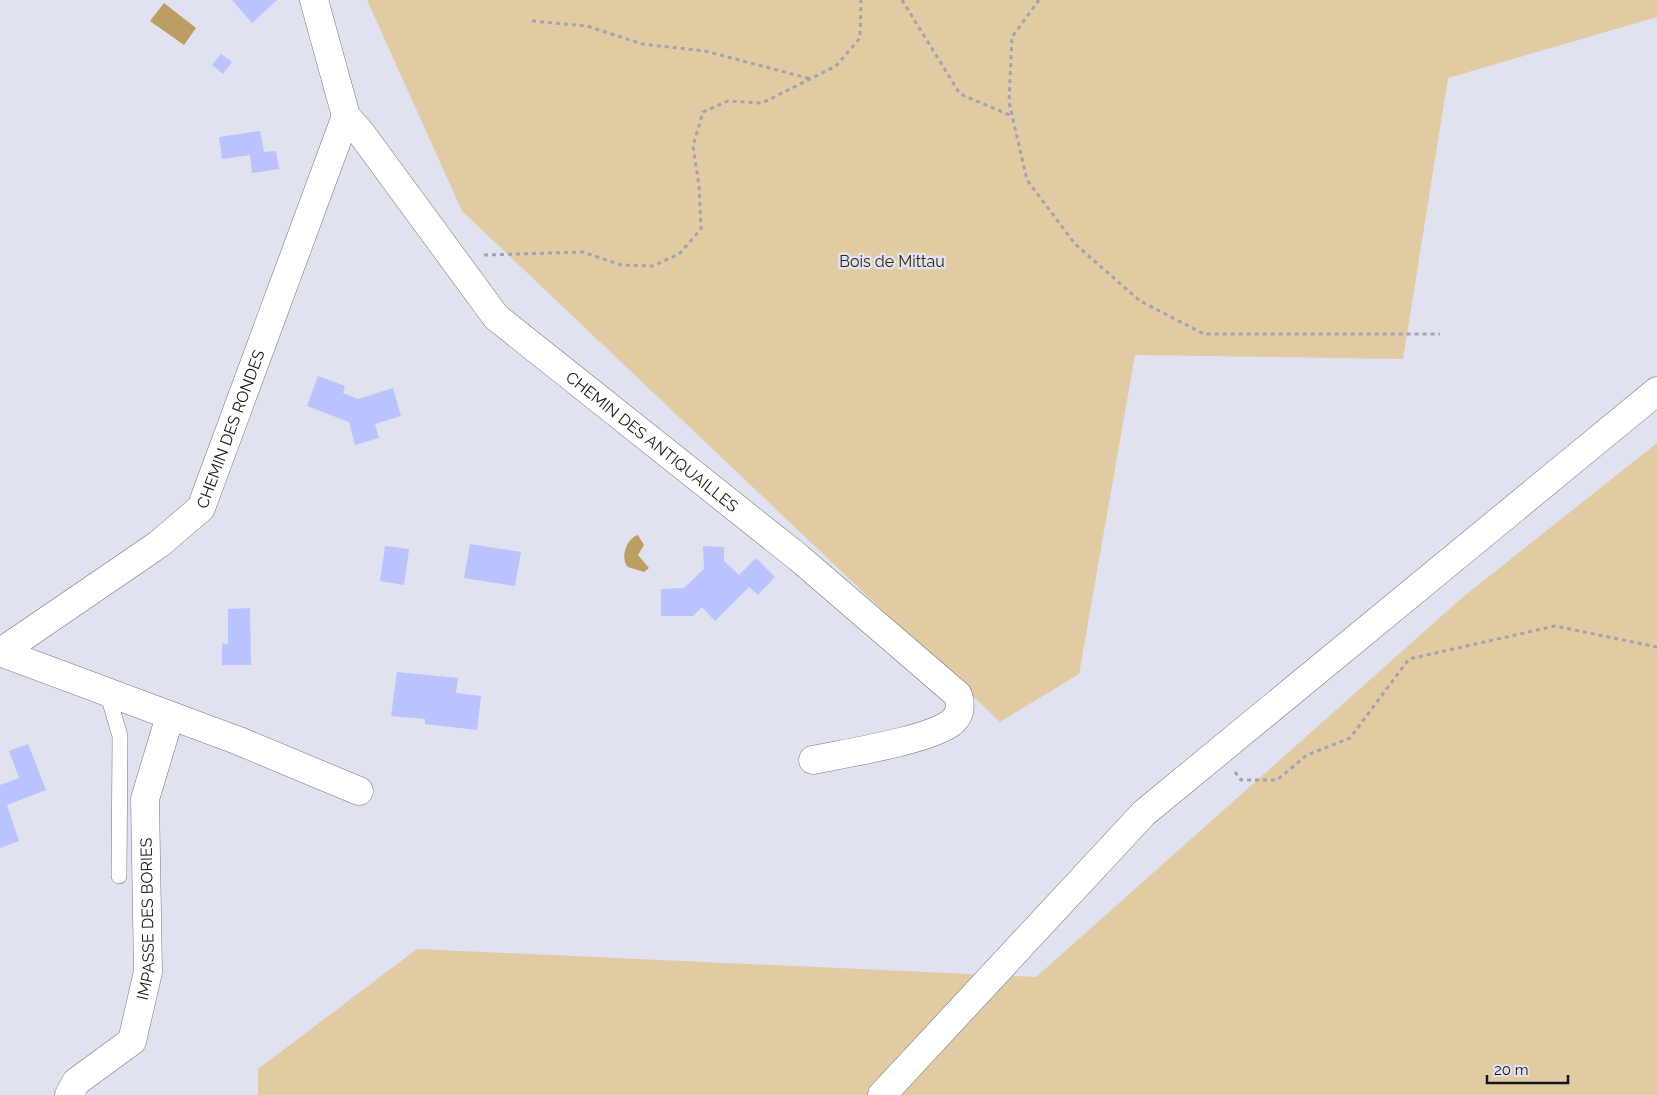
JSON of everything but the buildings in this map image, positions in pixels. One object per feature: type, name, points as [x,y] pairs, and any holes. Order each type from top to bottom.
[{"type":"street","name":"CHEMIN DES ANTIQUAILLES","points":[[314,0],[346,116],[361,133],[496,317],[799,558],[958,695],[961,705],[959,713],[951,722],[921,736],[813,760]]},
{"type":"street","name":"CHEMIN DES RONDES","points":[[1,652],[159,544],[201,508],[346,116]]},
{"type":"street","points":[[882,1095],[1144,813],[1657,391]]},
{"type":"street","points":[[1,652],[170,716],[359,791]]},
{"type":"street","name":"IMPASSE DES BORIES","points":[[69,1095],[76,1082],[132,1041],[148,972],[146,799],[170,716]]},
{"type":"lane","points":[[107,692],[120,736],[119,876]]},
{"type":"path","points":[[451,256],[583,252],[620,264],[653,266],[680,254],[701,229],[699,186],[693,146],[703,112],[728,101],[762,103],[836,66],[860,38],[861,0]]},
{"type":"path","points":[[902,0],[960,94],[1012,116]]},
{"type":"path","points":[[1039,0],[1012,37],[1009,102],[1027,180],[1076,244],[1140,301],[1204,334],[1440,334]]},
{"type":"path","points":[[532,21],[586,26],[642,44],[705,51],[811,80]]},
{"type":"path","points":[[1218,752],[1241,780],[1277,780],[1307,755],[1350,738],[1409,658],[1555,626],[1657,647]]},
{"type":"green space","name":"Bois de Mittau","points":[[367,0],[1657,0],[1657,17],[1448,78],[1403,359],[1135,355],[1079,674],[1000,722],[462,211]]},
{"type":"green space","points":[[1657,443],[1657,1095],[258,1095],[258,1069],[417,949],[1036,977],[1463,597]]},
{"type":"shaded area","points":[[164,3],[196,28],[184,45],[150,21]]},
{"type":"shaded area","points":[[638,535],[644,545],[638,555],[649,568],[644,572],[628,567],[624,559],[627,544]]}]
